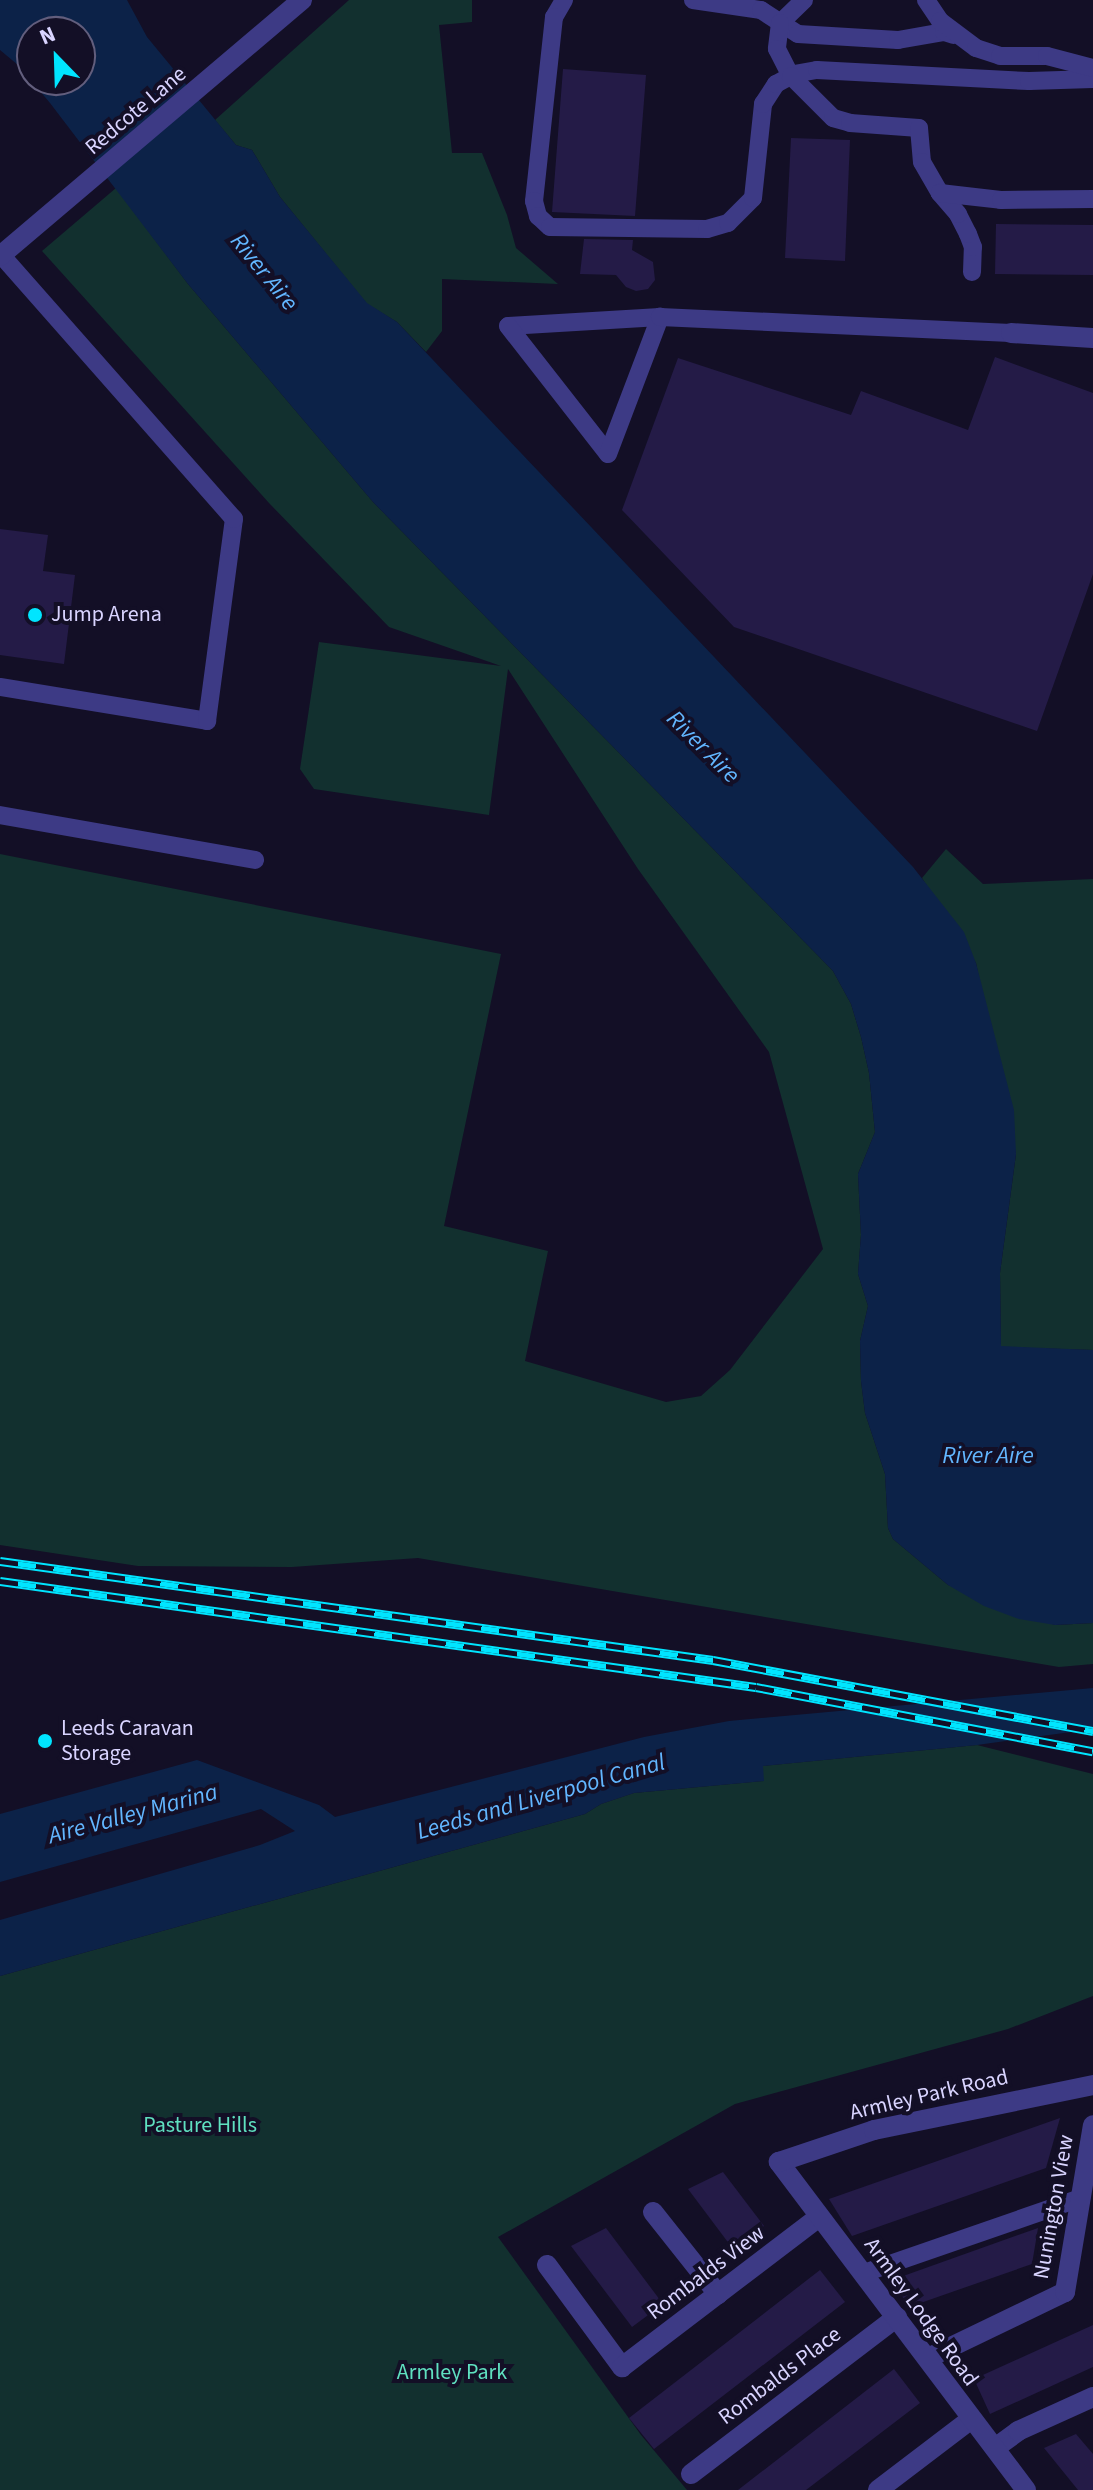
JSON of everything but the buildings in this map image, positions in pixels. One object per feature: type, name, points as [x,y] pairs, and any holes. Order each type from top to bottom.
[{"type":"street","name":"Redcote Lane","points":[[1,255],[302,0]]},
{"type":"street","points":[[1011,333],[1093,338]]},
{"type":"street","name":"Armley Park Road","points":[[779,2162],[874,2130],[1093,2085]]},
{"type":"street","name":"Nunington View","points":[[928,2358],[1065,2292],[1093,2125]]},
{"type":"street","name":"Armley Lodge Road","points":[[779,2162],[928,2358],[970,2420],[1026,2490]]},
{"type":"street","points":[[653,2212],[718,2294]]},
{"type":"street","name":"Rombalds View","points":[[547,2265],[622,2367],[819,2217]]},
{"type":"street","name":"Rombalds Place","points":[[691,2474],[897,2317]]},
{"type":"street","points":[[995,2448],[1018,2431],[1093,2397]]},
{"type":"street","points":[[878,2490],[970,2420]]},
{"type":"lane","points":[[564,0],[554,17],[534,201],[538,216],[550,227],[707,229],[728,223],[753,198],[763,104],[776,84],[791,76],[817,70],[1029,81],[1093,79]]},
{"type":"lane","points":[[693,0],[761,10],[798,34],[898,40],[944,32],[1000,56],[1047,56],[1093,68]]},
{"type":"lane","points":[[804,0],[780,23],[777,49],[791,76],[833,118],[850,123],[919,128],[922,162],[940,193],[958,214],[973,247],[972,272]]},
{"type":"lane","points":[[926,0],[954,35]]},
{"type":"lane","points":[[940,193],[1001,200],[1093,199]]},
{"type":"lane","points":[[0,687],[207,721],[234,519],[1,255]]},
{"type":"lane","points":[[660,317],[608,454],[508,326],[660,317],[1011,333]]},
{"type":"lane","points":[[0,815],[255,860]]},
{"type":"lane","points":[[864,2273],[1081,2198]]},
{"type":"green space","points":[[349,0],[472,0],[472,22],[439,25],[452,153],[482,153],[507,215],[516,248],[558,284],[442,279],[442,331],[426,352],[397,322],[367,304],[280,197],[252,150],[236,145],[215,120]]},
{"type":"green space","points":[[116,188],[188,284],[373,502],[833,971],[851,1004],[861,1037],[869,1073],[875,1132],[858,1174],[861,1235],[858,1274],[868,1306],[860,1341],[861,1381],[865,1413],[885,1474],[888,1528],[893,1539],[948,1585],[1055,1625],[1093,1623],[1093,1664],[1059,1667],[418,1558],[292,1567],[138,1566],[0,1545],[0,854],[501,954],[444,1226],[548,1251],[525,1361],[666,1402],[701,1396],[730,1370],[823,1249],[769,1052],[638,869],[508,669],[489,815],[314,789],[300,769],[319,642],[501,666],[389,627],[269,503],[42,251]]},
{"type":"green space","points":[[946,849],[983,884],[1093,879],[1093,1350],[1001,1347],[1000,1273],[1016,1154],[976,963],[922,878]]},
{"type":"green space","name":"Pasture Hills","points":[[977,1745],[1093,1774],[1093,1996],[1008,2029],[735,2104],[498,2237],[641,2435],[687,2490],[0,2490],[0,1976],[585,1814],[601,1804],[634,1793],[763,1781],[762,1766]]},
{"type":"water","name":"River Aire","points":[[0,0],[127,0],[147,37],[236,145],[252,150],[280,197],[367,303],[397,322],[913,867],[964,932],[976,963],[1014,1110],[1016,1154],[1000,1273],[1001,1346],[1093,1350],[1093,1623],[1055,1625],[1019,1619],[984,1606],[948,1585],[893,1539],[888,1528],[885,1474],[865,1413],[861,1381],[860,1341],[868,1306],[858,1274],[861,1235],[858,1174],[875,1132],[869,1073],[861,1037],[851,1004],[833,971],[373,502],[188,284],[44,96],[96,96],[96,16],[16,16],[16,63],[0,50]]},
{"type":"water","points":[[1093,1688],[1093,1729],[977,1745],[763,1766],[764,1781],[634,1793],[601,1804],[585,1814],[0,1976],[0,1920],[260,1845],[295,1831],[261,1809],[0,1882],[0,1814],[197,1760],[319,1805],[335,1817],[644,1737],[729,1721]]},
{"type":"railway","points":[[0,1561],[713,1660],[1093,1731]]},
{"type":"railway","points":[[0,1581],[756,1687],[1093,1751]]},
{"type":"place","name":"Jump Arena","points":[[35,615]]},
{"type":"place","name":"Leeds Caravan Storage","points":[[45,1741]]},
{"type":"water label","name":"Leeds and Liverpool Canal","points":[[541,1797]]},
{"type":"water label","name":"Aire Valley Marina","points":[[133,1814]]},
{"type":"park label","name":"Armley Park","points":[[452,2373]]}]
